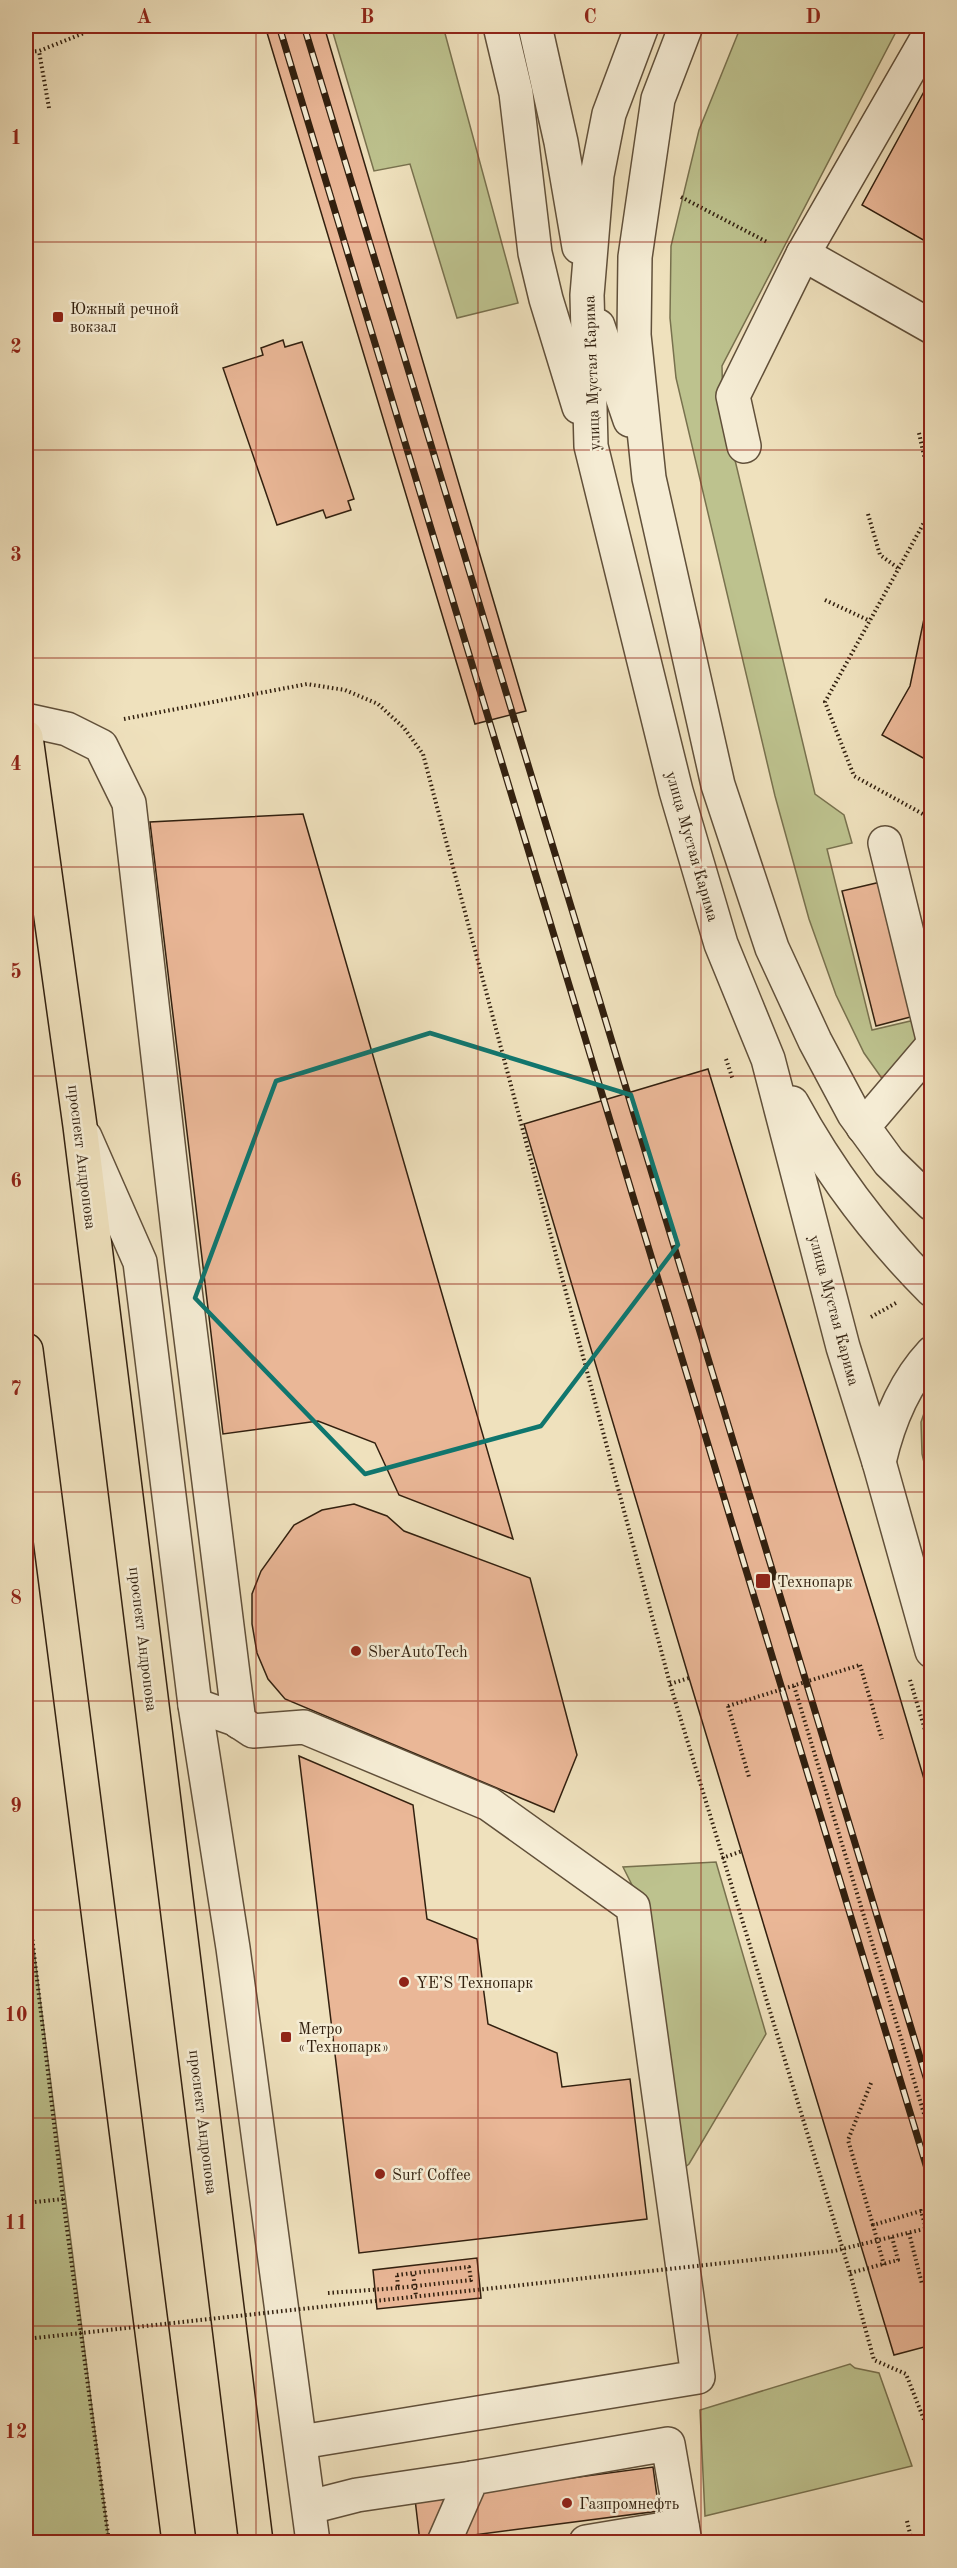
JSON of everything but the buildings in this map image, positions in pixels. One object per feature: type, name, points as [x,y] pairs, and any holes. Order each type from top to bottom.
[{"type":"main road","name":"проспект Андропова","points":[[26,737],[80,1126],[256,2542]]},
{"type":"main road","points":[[26,1350],[179,2542]]},
{"type":"street","points":[[500,26],[516,93],[535,253],[546,300],[591,446]]},
{"type":"street","points":[[535,26],[561,142],[587,295],[649,478],[718,785],[772,948],[815,1041],[854,1114],[889,1162],[932,1204]]},
{"type":"street","name":"улица Мустая Карима","points":[[642,26],[609,114],[597,175],[587,295],[591,446],[676,791],[721,944],[768,1059],[843,1347],[879,1462],[932,1651]]},
{"type":"street","points":[[649,478],[634,335],[635,257],[658,99],[686,26]]},
{"type":"street","points":[[744,446],[733,396],[803,254],[932,30]]},
{"type":"street","points":[[516,93],[538,125],[561,142],[590,145],[621,134],[658,99]]},
{"type":"street","points":[[803,254],[932,327]]},
{"type":"street","points":[[26,720],[67,729],[101,746],[129,803],[182,1266],[239,1722]]},
{"type":"street","points":[[885,843],[932,1035]]},
{"type":"street","points":[[863,1127],[932,1046]]},
{"type":"street","points":[[768,1059],[813,1141],[857,1207],[895,1253],[916,1295]]},
{"type":"street","points":[[80,1126],[140,1262],[195,1705],[233,1948],[310,2506],[313,2542]]},
{"type":"street","points":[[879,1462],[888,1425],[905,1392],[932,1353]]},
{"type":"street","points":[[195,1705],[239,1722],[253,1731],[304,1727],[489,1804],[633,1907],[698,2377],[301,2442]]},
{"type":"street","points":[[310,2506],[357,2495],[472,2478],[668,2444],[684,2534],[586,2542]]},
{"type":"street","points":[[444,2542],[472,2478]]},
{"type":"path","points":[[26,52],[39,51],[84,33],[83,26]]},
{"type":"path","points":[[39,51],[49,108]]},
{"type":"path","points":[[680,196],[782,249],[803,254]]},
{"type":"path","points":[[919,433],[927,469],[932,472]]},
{"type":"path","points":[[932,508],[825,702],[854,776],[932,819]]},
{"type":"path","points":[[868,514],[880,555],[898,568]]},
{"type":"path","points":[[825,600],[870,621]]},
{"type":"path","points":[[122,719],[307,684],[345,690],[378,704],[404,728],[423,754],[670,1684],[722,1858],[850,2273],[874,2360],[906,2374],[932,2440]]},
{"type":"path","points":[[867,1318],[916,1295]]},
{"type":"path","points":[[748,1776],[728,1706],[860,1665],[882,1739]]},
{"type":"path","points":[[670,1684],[689,1678]]},
{"type":"path","points":[[794,1686],[932,2140]]},
{"type":"path","points":[[722,1858],[742,1851]]},
{"type":"path","points":[[26,1887],[63,2199],[109,2542]]},
{"type":"path","points":[[871,2083],[848,2140],[884,2265]]},
{"type":"path","points":[[26,2203],[63,2199]]},
{"type":"path","points":[[873,2225],[921,2211],[932,2248]]},
{"type":"path","points":[[26,2338],[834,2251],[932,2226]]},
{"type":"path","points":[[909,2233],[922,2284],[932,2281]]},
{"type":"path","points":[[850,2273],[898,2260],[892,2237]]},
{"type":"path","points":[[328,2293],[398,2288],[471,2280],[469,2267],[397,2275],[398,2288]]},
{"type":"path","points":[[413,2273],[416,2296]]},
{"type":"path","points":[[907,2521],[912,2542]]},
{"type":"highlighted area","points":[[430,1033],[631,1095],[678,1245],[541,1426],[365,1474],[195,1298],[276,1081]]},
{"type":"green space","points":[[331,26],[443,26],[518,303],[457,318],[410,164],[374,171]]},
{"type":"green space","points":[[741,26],[899,26],[722,366],[723,410],[815,794],[844,815],[852,843],[827,849],[872,1030],[919,1019],[924,1042],[888,1087],[864,1053],[836,995],[809,919],[775,796],[676,378],[670,318],[671,246],[699,130]]},
{"type":"green space","points":[[931,1393],[931,1492],[922,1454],[921,1422]]},
{"type":"green space","points":[[716,1862],[766,2034],[689,2164],[679,2172],[634,1889],[623,1867]]},
{"type":"green space","points":[[26,1887],[109,2542],[30,2542],[26,2510]]},
{"type":"green space","points":[[850,2364],[855,2368],[879,2373],[912,2466],[705,2516],[700,2410]]},
{"type":"railway","points":[[279,26],[932,2185]]},
{"type":"railway","points":[[304,26],[932,2097]]},
{"type":"place","name":"Южный речной вокзал","points":[[58,317]]},
{"type":"place","name":"Технопарк","points":[[763,1581]]},
{"type":"place","name":"SberAutoTech","points":[[356,1651]]},
{"type":"place","name":"YE’S Технопарк","points":[[404,1982]]},
{"type":"place","name":"Метро «Технопарк»","points":[[286,2037]]},
{"type":"place","name":"Surf Coffee","points":[[380,2174]]},
{"type":"place","name":"Газпромнефть","points":[[567,2503]]}]
